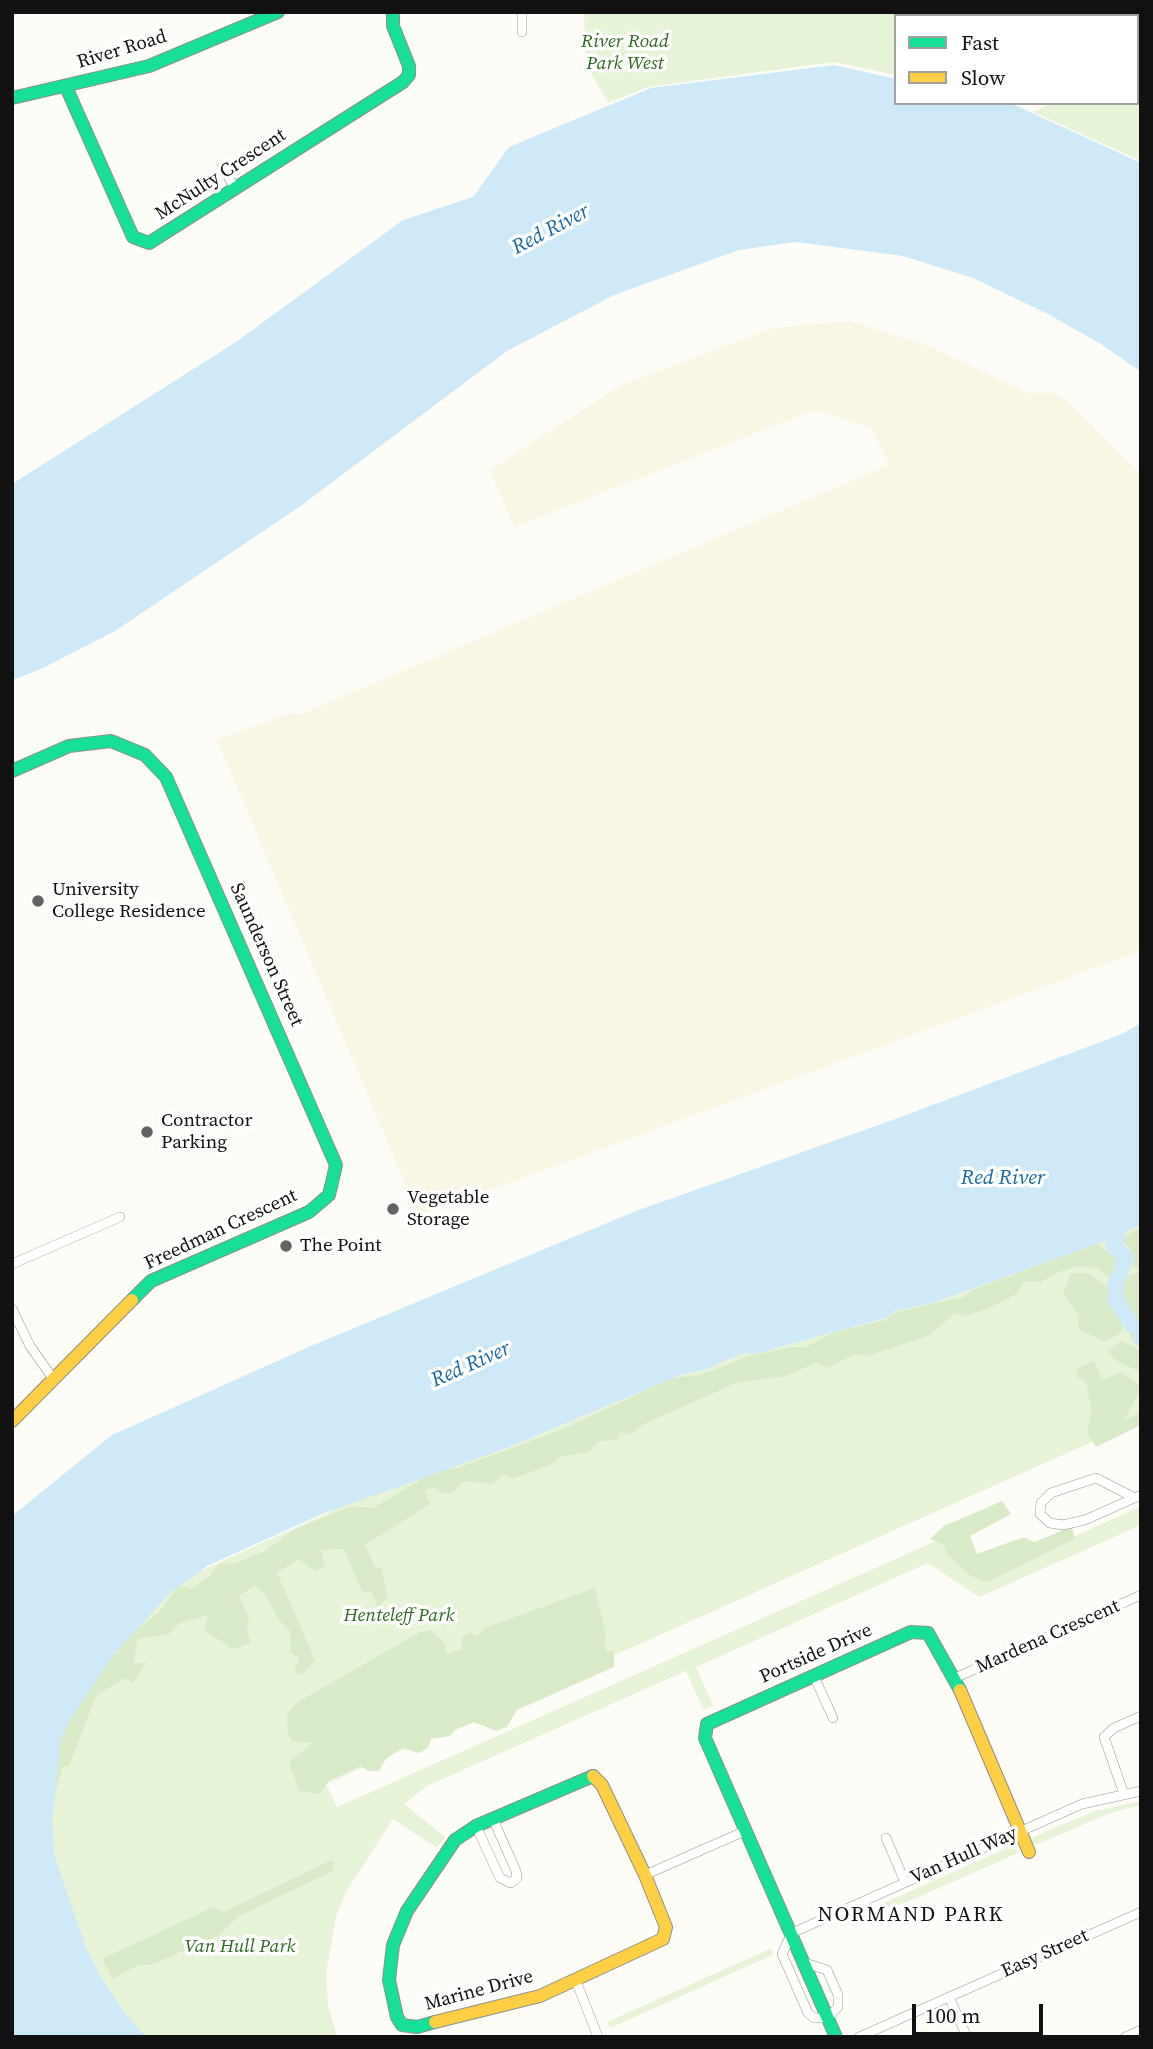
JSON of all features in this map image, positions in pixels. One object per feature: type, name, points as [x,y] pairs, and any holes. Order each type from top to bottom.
[{"type":"street","name":"River Road","points":[[12,98],[149,66],[278,12]]},
{"type":"street","name":"McNulty Crescent","points":[[66,87],[137,241],[155,240],[403,82],[409,75],[409,65],[393,26],[393,12]]},
{"type":"street","points":[[522,12],[522,32]]},
{"type":"street","points":[[222,167],[235,188]]},
{"type":"street","name":"Saunderson Street","points":[[12,771],[69,746],[92,741],[111,741],[131,747],[156,765],[179,803],[332,1152],[335,1178],[329,1195]]},
{"type":"street","name":"Freedman Crescent","points":[[12,1421],[151,1281],[309,1212],[329,1195]]},
{"type":"street","points":[[12,1264],[120,1217]]},
{"type":"street","points":[[12,1309],[30,1346],[54,1380]]},
{"type":"street","points":[[1096,1478],[1138,1496],[1085,1520],[1063,1525],[1050,1523],[1040,1514],[1041,1503],[1051,1493],[1096,1478]]},
{"type":"street","name":"Mardena Crescent","points":[[955,1678],[1141,1595]]},
{"type":"street","name":"Portside Drive","points":[[836,2037],[705,1738],[707,1724],[921,1630],[933,1639],[955,1678],[1029,1852]]},
{"type":"street","points":[[814,1676],[833,1718]]},
{"type":"street","points":[[1124,1794],[1104,1737],[1114,1728],[1141,1716]]},
{"type":"street","name":"Marine Drive","points":[[593,1776],[602,1784],[645,1875],[666,1927],[663,1939],[540,1996],[417,2027],[402,2025],[397,2017],[389,1980],[393,1945],[399,1927],[455,1840],[493,1819],[593,1776]]},
{"type":"street","name":"Van Hull Way","points":[[792,1933],[1082,1804],[1141,1791]]},
{"type":"street","points":[[476,1826],[500,1878],[511,1883],[517,1878],[516,1871],[493,1819]]},
{"type":"street","points":[[645,1875],[745,1831]]},
{"type":"street","points":[[886,1838],[905,1882]]},
{"type":"street","name":"Easy Street","points":[[859,2037],[1141,1912]]},
{"type":"street","points":[[792,1933],[782,1954],[808,2013],[814,2018],[828,2018]]},
{"type":"street","points":[[576,1980],[598,2037]]},
{"type":"street","points":[[949,1997],[967,2037]]},
{"type":"street","points":[[1125,2037],[1141,2030]]},
{"type":"shaded area","points":[[851,321],[931,347],[1028,393],[1054,393],[1066,400],[1141,473],[1141,951],[419,1216],[217,740],[290,713],[299,715],[889,465],[872,428],[815,410],[514,527],[490,470],[620,386],[773,328]]},
{"type":"green space","name":"River Road Park West","points":[[584,12],[925,14],[894,14],[894,75],[834,62],[648,87],[608,103],[586,64]]},
{"type":"green space","points":[[1139,62],[1141,161],[1033,112],[1048,105],[1139,105]]},
{"type":"green space","name":"Henteleff Park","points":[[1141,1224],[1141,1420],[326,1784],[337,1807],[959,1531],[981,1579],[1141,1506],[1141,1525],[979,1597],[928,1563],[696,1667],[713,1706],[703,1709],[686,1671],[427,1786],[404,1804],[445,1837],[437,1848],[393,1819],[346,1892],[336,1916],[326,1973],[328,2004],[337,2037],[137,2037],[92,1976],[40,1823],[82,1686],[176,1582],[356,1500],[504,1449],[683,1374],[707,1369],[743,1353],[784,1346],[889,1317],[894,1311],[933,1303],[1121,1235]]},
{"type":"green space","points":[[1141,1227],[1141,1341],[1130,1338],[1131,1316],[1120,1298],[1124,1278],[1140,1271],[1130,1263],[1130,1248],[1121,1239]]},
{"type":"green space","points":[[1098,1243],[1101,1248],[1123,1258],[1120,1267],[1110,1278],[1098,1268],[1079,1266],[1058,1272],[1041,1282],[1023,1282],[1016,1294],[990,1308],[964,1316],[955,1313],[930,1335],[868,1356],[855,1354],[827,1368],[816,1363],[783,1377],[738,1382],[644,1424],[630,1435],[621,1432],[616,1440],[600,1441],[588,1452],[559,1457],[550,1465],[512,1479],[504,1474],[492,1484],[464,1481],[453,1492],[443,1494],[434,1487],[425,1490],[430,1504],[365,1545],[375,1567],[381,1568],[388,1598],[377,1607],[371,1591],[363,1593],[344,1549],[321,1550],[325,1566],[316,1571],[298,1559],[277,1573],[315,1660],[303,1675],[294,1673],[299,1657],[291,1653],[290,1631],[255,1585],[239,1596],[249,1619],[247,1629],[251,1643],[233,1649],[204,1630],[208,1615],[180,1623],[169,1634],[138,1639],[133,1664],[147,1662],[133,1683],[125,1678],[96,1696],[69,1766],[63,1767],[51,1806],[55,1746],[101,1664],[120,1651],[113,1638],[125,1628],[140,1628],[163,1608],[178,1585],[191,1589],[210,1576],[219,1564],[235,1563],[265,1551],[292,1531],[351,1506],[373,1508],[437,1470],[455,1469],[561,1430],[672,1378],[701,1375],[749,1356],[791,1347],[806,1347],[832,1333],[886,1320],[896,1312],[964,1297],[972,1290]]},
{"type":"green space","points":[[1071,1273],[1087,1273],[1107,1286],[1126,1324],[1118,1335],[1104,1341],[1078,1329],[1079,1315],[1063,1293]]},
{"type":"green space","points":[[1122,1341],[1141,1351],[1141,1372],[1116,1361],[1108,1351]]},
{"type":"green space","points":[[1094,1360],[1102,1380],[1121,1372],[1141,1387],[1124,1420],[1141,1413],[1141,1425],[1096,1447],[1087,1433],[1092,1411],[1086,1382],[1077,1377],[1077,1369]]},
{"type":"green space","points":[[1002,1501],[1011,1514],[970,1536],[977,1554],[1024,1537],[1034,1542],[1062,1531],[1059,1519],[1070,1520],[1075,1539],[987,1582],[971,1576],[947,1554],[944,1545],[930,1539],[944,1526]]},
{"type":"green space","points":[[595,1588],[606,1635],[604,1647],[608,1652],[614,1650],[614,1667],[517,1710],[507,1727],[496,1731],[474,1722],[455,1730],[450,1736],[431,1739],[428,1748],[419,1753],[401,1748],[385,1760],[379,1771],[368,1771],[361,1766],[330,1780],[319,1794],[299,1791],[289,1762],[312,1743],[292,1741],[288,1734],[287,1714],[298,1702],[420,1632],[431,1630],[444,1643],[447,1654],[462,1649],[462,1638],[470,1632],[477,1636],[487,1627]]},
{"type":"green space","points":[[1141,1801],[1141,1805],[1110,1813],[1036,1845],[1031,1842],[1033,1837],[1095,1811]]},
{"type":"green space","points":[[1007,1848],[1018,1850],[1016,1854],[893,1908],[877,1906]]},
{"type":"green space","points":[[331,1860],[335,1863],[333,1871],[239,1916],[219,1935],[151,1965],[139,1965],[113,1979],[102,1959],[213,1907],[224,1912]]},
{"type":"green space","points":[[772,1948],[773,1955],[610,2028],[607,2022]]},
{"type":"water","name":"Red River","points":[[834,65],[894,79],[894,105],[1013,105],[1141,163],[1141,372],[1101,344],[1046,313],[973,278],[903,256],[796,242],[739,250],[614,295],[507,351],[302,505],[115,631],[41,669],[12,680],[12,484],[236,342],[403,220],[473,197],[509,147],[651,88]]},
{"type":"water","name":"Red River","points":[[1141,1023],[1141,1224],[1121,1235],[933,1303],[894,1311],[889,1317],[755,1354],[743,1353],[707,1369],[683,1374],[504,1449],[322,1514],[207,1566],[170,1593],[115,1653],[69,1722],[61,1739],[52,1821],[54,1855],[86,1947],[102,1979],[124,2012],[146,2037],[12,2037],[12,1516],[112,1435],[311,1346],[636,1211],[890,1121],[1122,1034]]},
{"type":"waterway","points":[[1117,1236],[1113,1245],[1126,1258],[1116,1282],[1115,1299],[1132,1325]]},
{"type":"traffic: fast","points":[[12,98],[149,66],[278,12]]},
{"type":"traffic: fast","points":[[66,87],[133,237],[149,243],[403,82],[409,75],[409,66],[393,26],[393,12]]},
{"type":"traffic: fast","points":[[934,12],[940,14]]},
{"type":"traffic: fast","points":[[1104,14],[1108,12]]},
{"type":"traffic: fast","points":[[12,771],[69,746],[111,741],[145,755],[166,777],[336,1165],[329,1195],[309,1212],[151,1281],[132,1300]]},
{"type":"traffic: fast","points":[[836,2037],[705,1738],[707,1724],[911,1632],[928,1633],[960,1690]]},
{"type":"traffic: fast","points":[[435,2022],[417,2027],[402,2025],[397,2017],[389,1980],[393,1945],[407,1911],[455,1840],[476,1826],[593,1776]]},
{"type":"traffic: slow","points":[[12,1421],[132,1300]]},
{"type":"traffic: slow","points":[[960,1690],[1029,1852]]},
{"type":"traffic: slow","points":[[435,2022],[540,1996],[663,1939],[666,1927],[645,1875],[602,1785],[593,1776]]},
{"type":"place","name":"University College Residence","points":[[38,901]]},
{"type":"place","name":"Contractor Parking","points":[[147,1132]]},
{"type":"place","name":"Vegetable Storage","points":[[393,1209]]},
{"type":"place","name":"The Point","points":[[286,1246]]},
{"type":"district","name":"NORMAND PARK","points":[[911,1916]]},
{"type":"park label","name":"Van Hull Park","points":[[240,1947]]}]
